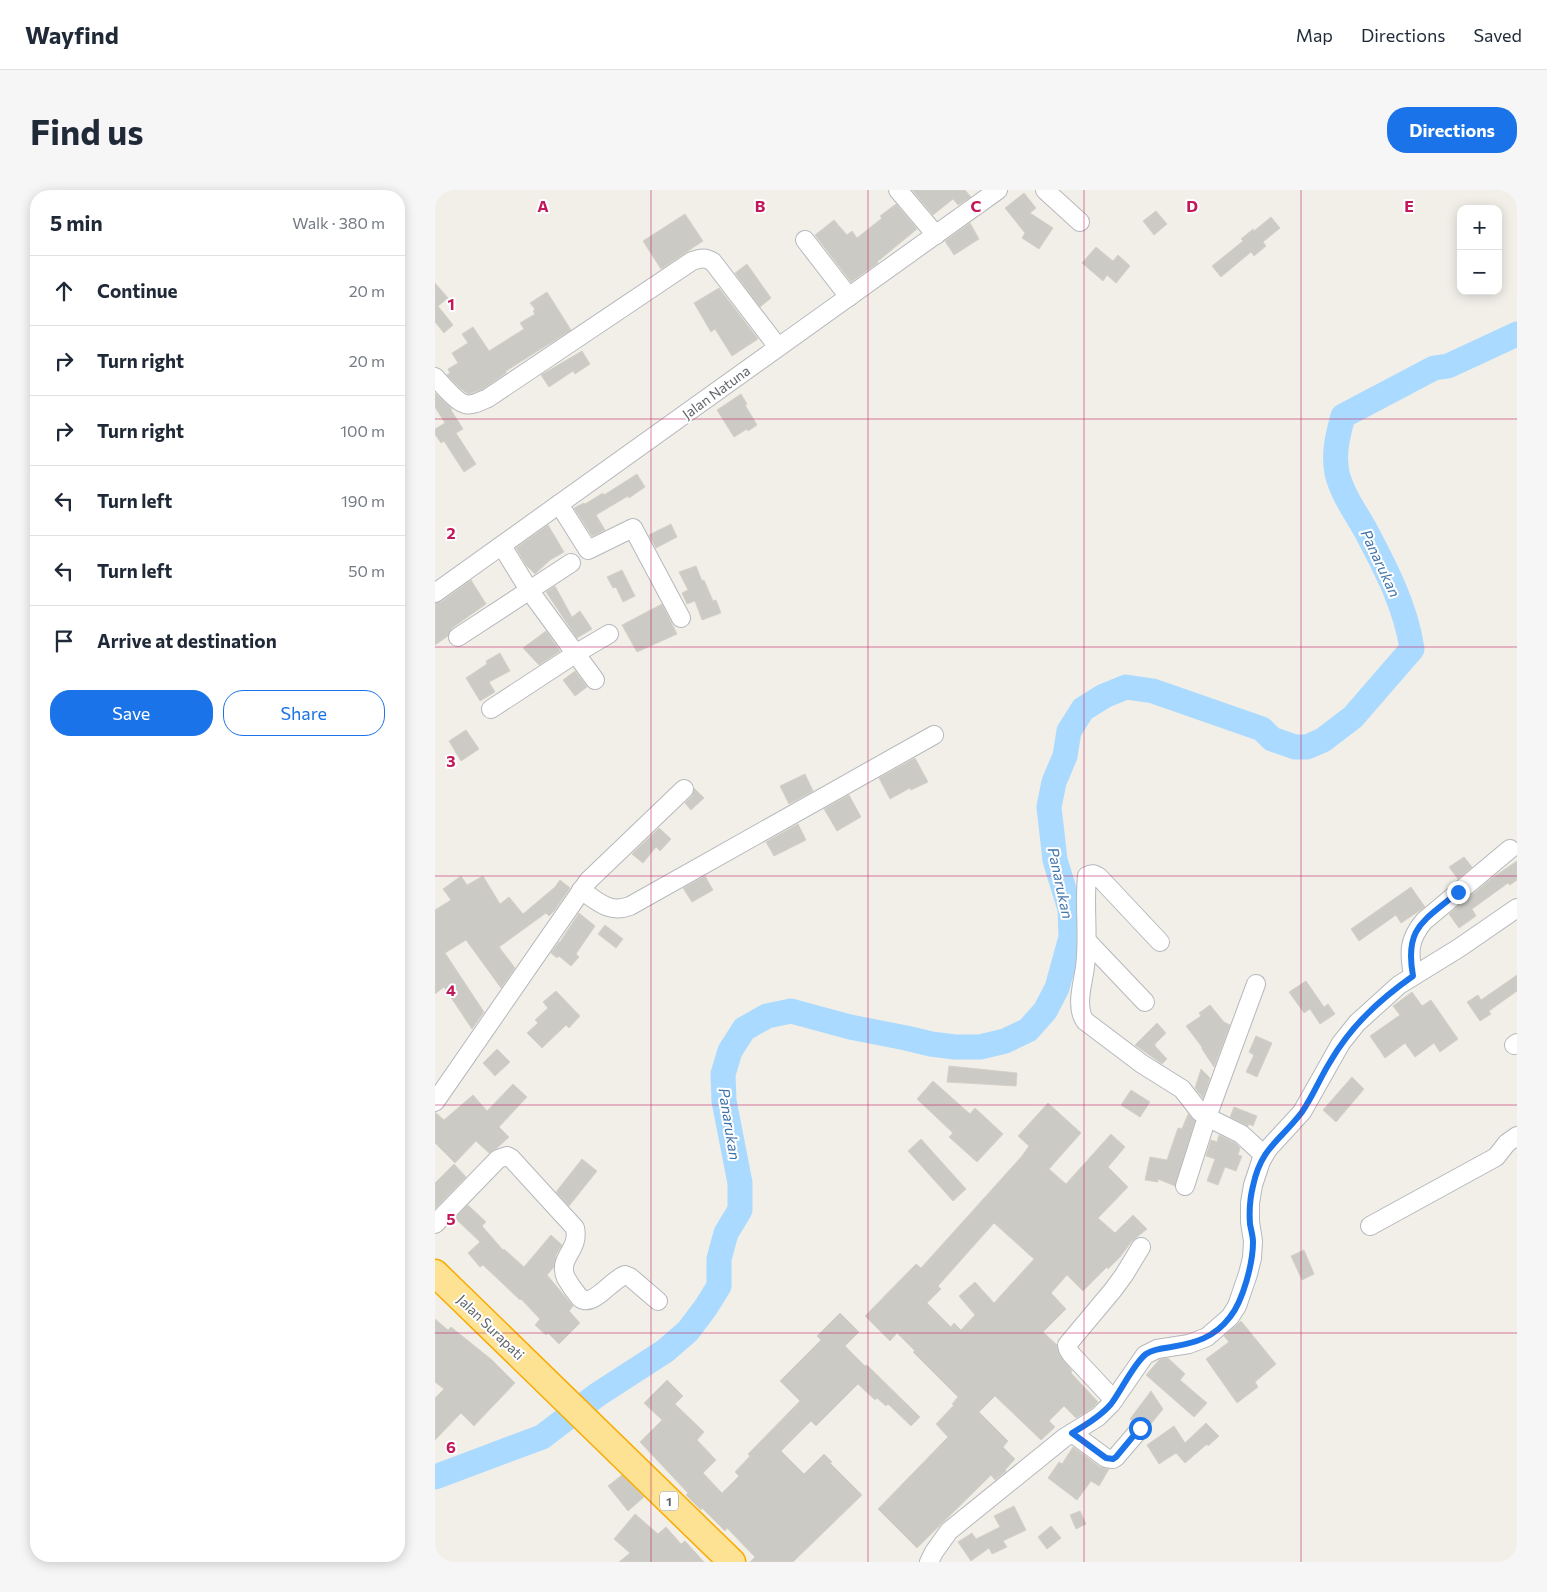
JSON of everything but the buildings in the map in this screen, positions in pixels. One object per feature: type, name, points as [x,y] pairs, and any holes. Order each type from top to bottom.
[{"type":"highway","name":"Jalan Surapati","points":[[435,1273],[732,1562]]},
{"type":"street","points":[[898,190],[936,235]]},
{"type":"street","points":[[1045,190],[1080,222]]},
{"type":"street","name":"Jalan Natuna","points":[[435,594],[936,235],[994,191]]},
{"type":"street","points":[[805,240],[849,297]]},
{"type":"street","points":[[435,377],[464,404],[473,404],[488,398],[692,261],[700,258],[706,258],[713,262],[778,347]]},
{"type":"street","points":[[559,504],[588,550],[633,528],[681,618]]},
{"type":"street","points":[[502,546],[529,590],[595,680]]},
{"type":"street","points":[[458,637],[571,562]]},
{"type":"street","points":[[491,709],[609,634]]},
{"type":"street","points":[[581,890],[610,908],[622,909],[630,906],[934,735]]},
{"type":"street","points":[[435,1102],[588,881],[684,789]]},
{"type":"street","points":[[1413,976],[1410,961],[1411,945],[1415,932],[1424,921],[1510,849]]},
{"type":"street","points":[[1160,942],[1094,874],[1087,876],[1087,941],[1080,1003],[1083,1017],[1142,1064],[1182,1088],[1195,1108],[1207,1117],[1241,1134],[1265,1155]]},
{"type":"street","points":[[929,1562],[949,1531],[1064,1438],[1098,1417],[1114,1400],[1145,1355],[1157,1349],[1189,1344],[1207,1337],[1230,1317],[1237,1306],[1249,1274],[1252,1258],[1253,1241],[1250,1203],[1257,1172],[1265,1155],[1312,1096],[1341,1043],[1357,1023],[1399,985],[1459,948],[1517,908]]},
{"type":"street","points":[[1087,941],[1145,1002]]},
{"type":"street","points":[[1185,1186],[1207,1117],[1256,984]]},
{"type":"street","points":[[1370,1226],[1496,1157],[1507,1143],[1517,1136]]},
{"type":"street","points":[[435,1224],[498,1159],[507,1156],[511,1158],[575,1228],[576,1240],[565,1260],[565,1270],[566,1277],[583,1301],[592,1300],[625,1275],[630,1277],[657,1300]]},
{"type":"street","points":[[1114,1400],[1071,1354],[1067,1345],[1119,1282],[1141,1247]]},
{"type":"street","points":[[1072,1433],[1106,1458],[1113,1459],[1140,1428]]},
{"type":"waterway","name":"Panarukan","points":[[435,1477],[542,1437],[597,1395],[665,1351],[688,1331],[706,1307],[719,1286],[719,1259],[726,1233],[740,1210],[740,1183],[724,1101],[723,1074],[730,1051],[744,1029],[767,1016],[791,1011],[850,1027],[931,1044],[955,1047],[980,1047],[1005,1041],[1028,1030],[1045,1011],[1057,988],[1071,937],[1070,909],[1055,860],[1049,807],[1054,782],[1065,756],[1069,731],[1083,709],[1104,696],[1126,687],[1153,691],[1262,729],[1272,739],[1295,747],[1307,747],[1323,740],[1353,717],[1412,649],[1405,618],[1394,588],[1339,481],[1336,451],[1343,416],[1434,368],[1448,366],[1517,334]]},
{"type":"route","points":[[1140,1428],[1113,1459],[1106,1458],[1072,1433],[1098,1417],[1111,1404],[1145,1355],[1157,1349],[1199,1341],[1207,1337],[1230,1317],[1237,1306],[1249,1274],[1253,1241],[1250,1203],[1261,1161],[1268,1149],[1301,1112],[1341,1043],[1357,1023],[1399,985],[1413,976],[1410,961],[1411,945],[1415,932],[1424,921],[1458,892]]}]
